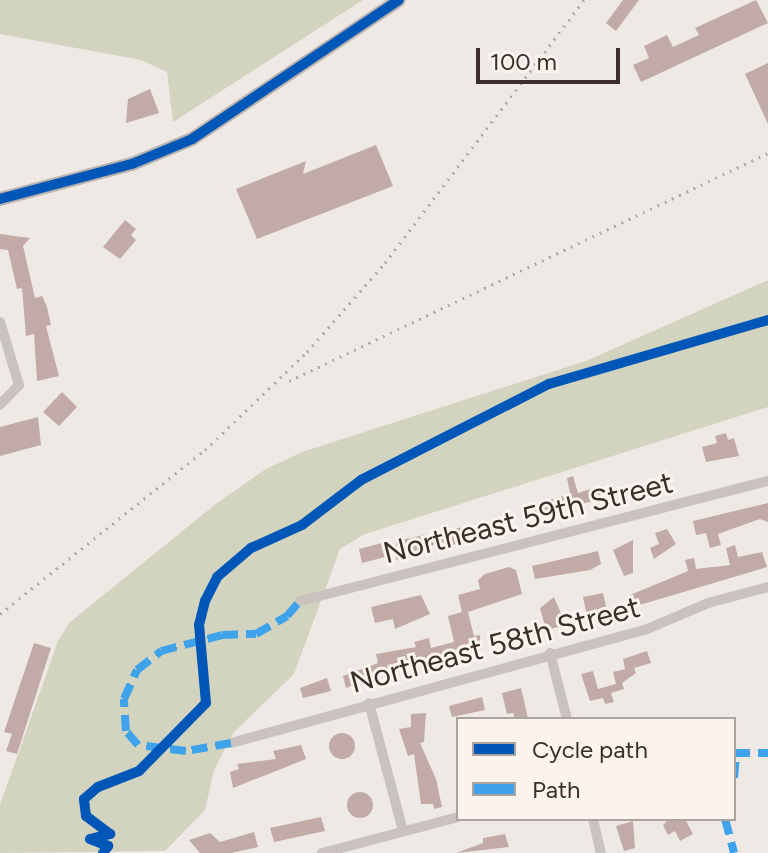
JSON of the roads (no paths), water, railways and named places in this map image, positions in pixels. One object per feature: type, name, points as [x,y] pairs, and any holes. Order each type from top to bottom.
[{"type":"main road","points":[[0,199],[132,164],[192,139],[399,0]]},
{"type":"street","points":[[0,322],[19,385],[0,405]]},
{"type":"street","name":"Northeast 59th Street","points":[[300,601],[768,481]]},
{"type":"street","name":"Northeast 58th Street","points":[[231,743],[550,653],[645,630],[708,603],[768,587]]},
{"type":"street","points":[[550,653],[566,717]]},
{"type":"street","points":[[369,703],[403,831]]},
{"type":"street","points":[[322,853],[456,818]]},
{"type":"street","points":[[593,821],[601,853]]},
{"type":"railway","points":[[0,614],[205,450],[307,352],[385,263],[584,0]]},
{"type":"railway","points":[[289,381],[768,153]]}]
